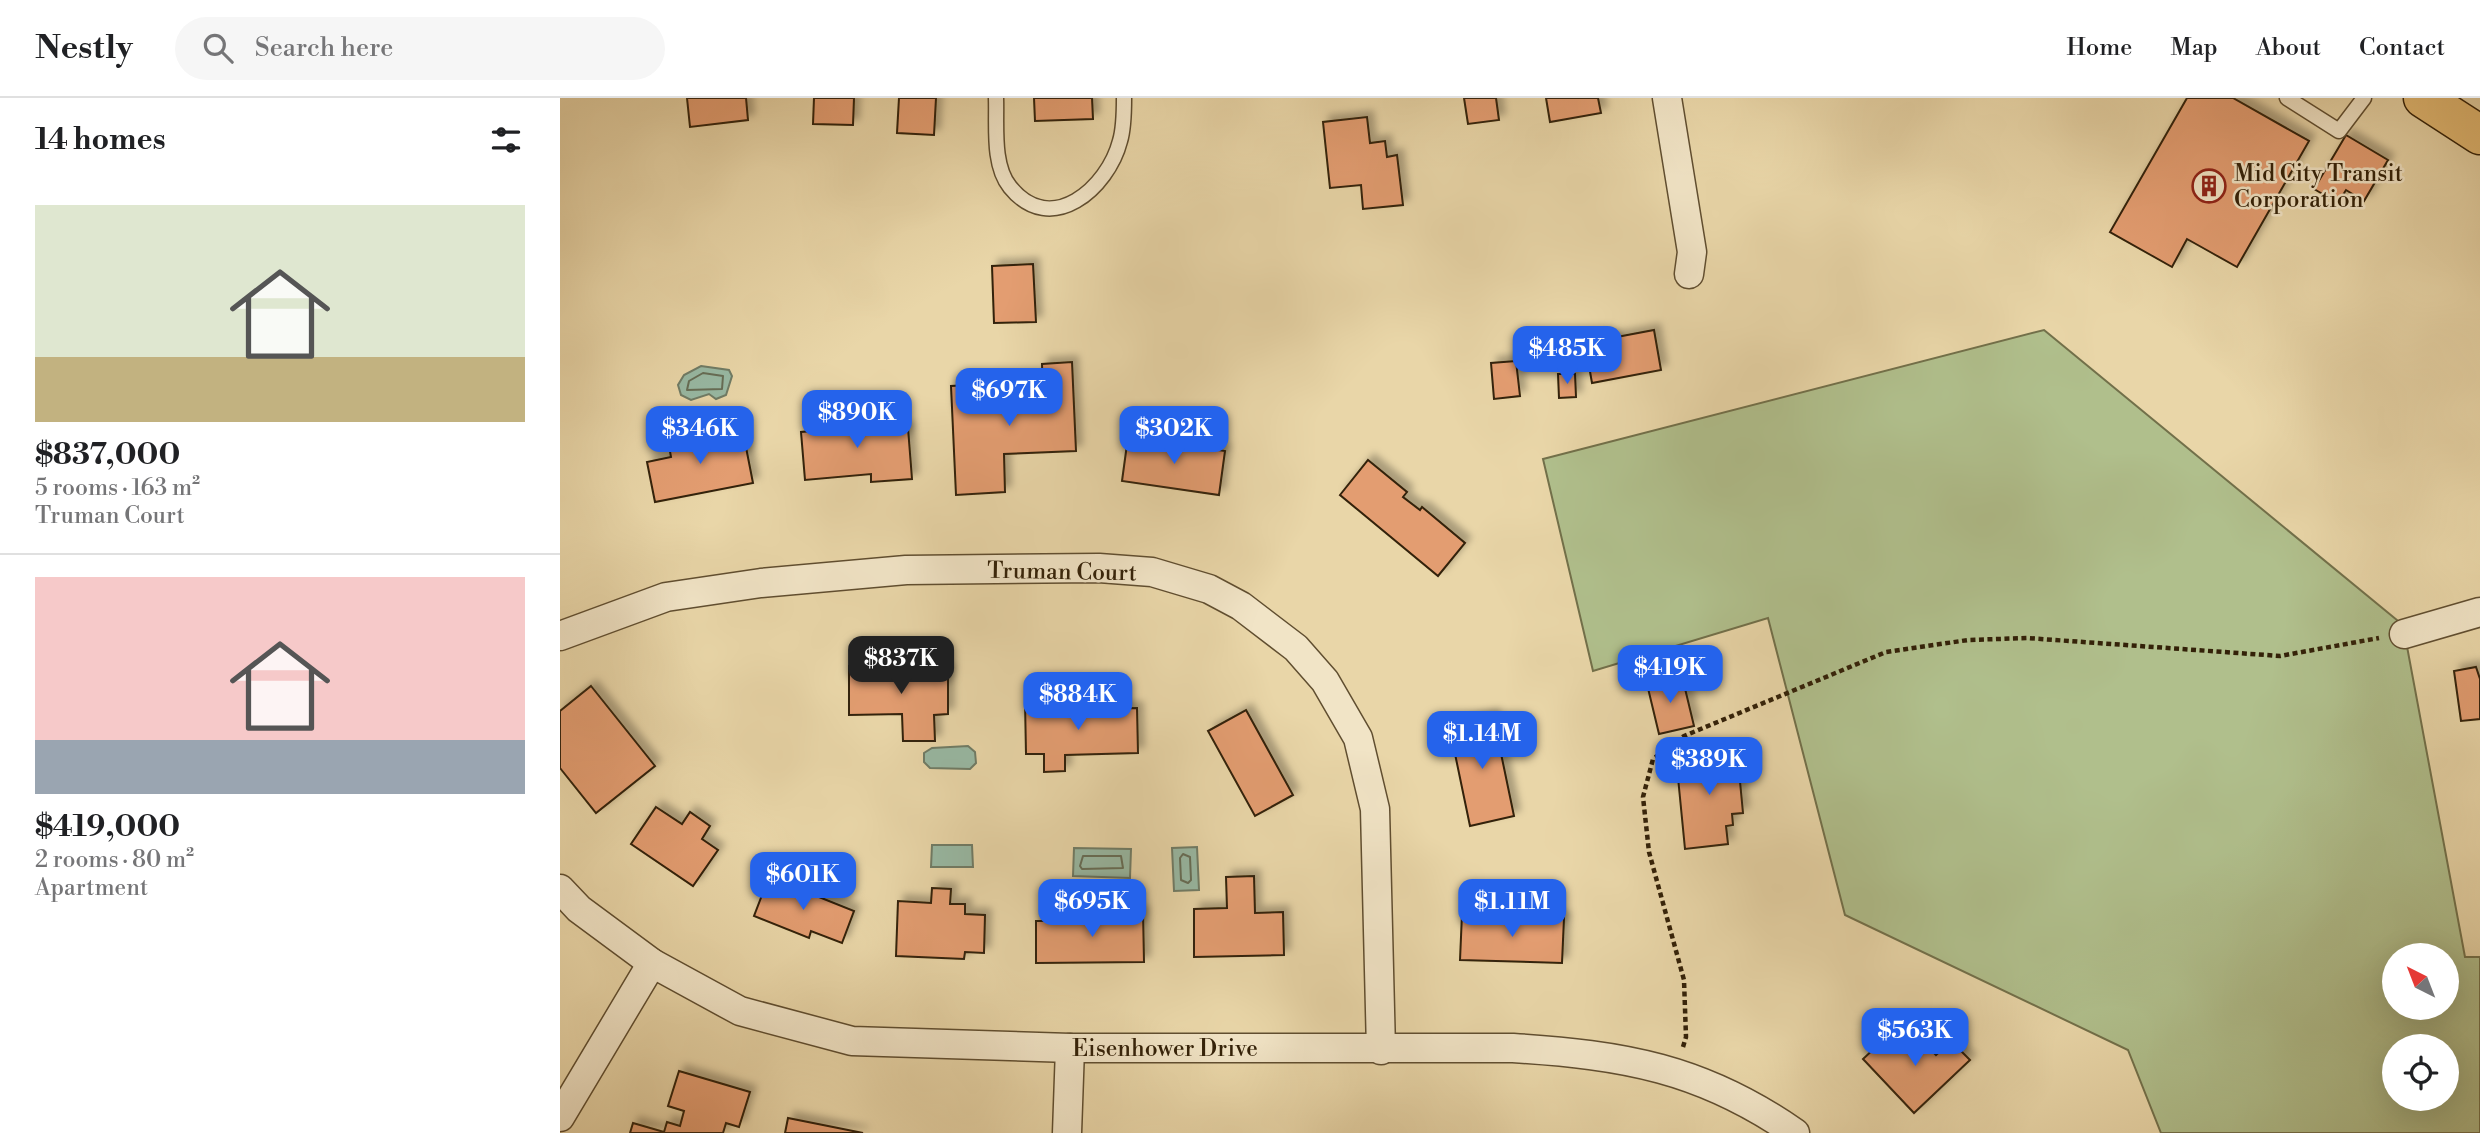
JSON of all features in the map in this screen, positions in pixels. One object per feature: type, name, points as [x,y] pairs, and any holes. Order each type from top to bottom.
[{"type":"main road","points":[[2423,98],[2480,135]]},
{"type":"street","points":[[1667,98],[1692,252],[1689,274]]},
{"type":"street","name":"Truman Court","points":[[560,636],[666,597],[761,583],[906,570],[1099,568],[1152,572],[1209,589],[1241,606],[1296,648],[1325,681],[1358,738],[1375,809],[1381,1050]]},
{"type":"street","points":[[2404,634],[2480,612]]},
{"type":"street","name":"Eisenhower Drive","points":[[560,889],[579,909],[652,963],[740,1011],[852,1041],[1070,1048],[1513,1048],[1573,1052],[1646,1063],[1676,1071],[1766,1113],[1795,1133]]},
{"type":"street","points":[[560,1117],[652,963]]},
{"type":"street","points":[[1067,1133],[1070,1048]]},
{"type":"lane","points":[[996,98],[998,157],[1009,186],[1028,203],[1049,209],[1071,206],[1106,174],[1121,141],[1124,98]]},
{"type":"lane","points":[[2287,98],[2339,131],[2364,98]]},
{"type":"path","points":[[1676,1071],[1686,1037],[1684,980],[1649,852],[1643,797],[1653,759],[1684,736],[1886,652],[1954,642],[2027,638],[2280,656],[2404,634]]},
{"type":"shaded area","points":[[2044,330],[2403,625],[2465,957],[2480,957],[2480,1133],[2161,1133],[2128,1050],[1845,915],[1768,618],[1593,671],[1543,459]]},
{"type":"water","points":[[701,366],[729,370],[732,376],[726,395],[716,399],[709,394],[691,400],[681,395],[678,385],[684,375]]},
{"type":"water","points":[[968,746],[975,752],[976,763],[970,769],[930,768],[924,762],[924,753],[932,748]]},
{"type":"water","points":[[932,845],[972,845],[973,867],[931,867]]},
{"type":"water","points":[[1197,847],[1199,890],[1174,891],[1172,848]]},
{"type":"water","points":[[1074,848],[1131,849],[1130,878],[1073,876]]},
{"type":"building","points":[[687,98],[746,98],[748,120],[690,127]]},
{"type":"building","points":[[814,98],[854,98],[853,125],[813,124]]},
{"type":"building","points":[[899,98],[936,98],[934,135],[897,133]]},
{"type":"building","points":[[1034,98],[1092,98],[1093,119],[1035,121]]},
{"type":"building","points":[[1464,98],[1496,98],[1499,120],[1468,124]]},
{"type":"building","points":[[1546,98],[1598,98],[1601,113],[1550,122]]},
{"type":"building","name":"Mid City Transit Corporation","points":[[2187,98],[2233,98],[2309,141],[2237,267],[2187,239],[2172,267],[2110,232]]},
{"type":"building","points":[[1367,117],[1370,143],[1385,141],[1387,157],[1397,155],[1403,205],[1363,209],[1361,185],[1330,188],[1323,122]]},
{"type":"building","points":[[2346,135],[2388,160],[2364,201],[2346,190],[2338,203],[2314,189]]},
{"type":"building","points":[[1033,264],[1036,322],[994,323],[992,266]]},
{"type":"building","points":[[1654,330],[1661,370],[1592,383],[1585,343]]},
{"type":"building","points":[[1516,361],[1520,396],[1494,399],[1491,363]]},
{"type":"building","points":[[1072,362],[1076,451],[1004,454],[1005,492],[956,495],[951,386],[1008,383],[1009,409],[1027,408],[1026,396],[1043,395],[1042,364]]},
{"type":"building","points":[[1558,374],[1575,374],[1576,397],[1559,398]]},
{"type":"building","points":[[873,409],[875,431],[908,428],[912,479],[871,482],[871,474],[805,480],[801,432],[835,429],[834,412]]},
{"type":"building","points":[[692,430],[694,442],[743,432],[753,483],[655,502],[647,462],[671,457],[667,435]]},
{"type":"building","points":[[1128,437],[1225,451],[1219,495],[1122,481]]},
{"type":"building","points":[[1368,460],[1407,492],[1403,497],[1420,510],[1422,507],[1465,543],[1438,576],[1340,495]]},
{"type":"building","points":[[898,662],[925,662],[925,670],[948,670],[948,714],[934,715],[935,741],[903,741],[902,714],[849,715],[849,666],[884,665],[884,673],[898,673]]},
{"type":"building","points":[[2476,667],[2480,679],[2480,719],[2461,721],[2454,671]]},
{"type":"building","points":[[1682,676],[1694,726],[1659,734],[1647,684]]},
{"type":"building","points":[[591,686],[655,766],[596,813],[560,768],[560,711]]},
{"type":"building","points":[[1058,700],[1057,710],[1137,708],[1138,753],[1065,755],[1065,771],[1044,772],[1044,754],[1026,754],[1025,701]]},
{"type":"building","points":[[1246,710],[1293,795],[1255,816],[1208,731]]},
{"type":"building","points":[[1493,715],[1514,816],[1470,826],[1449,725]]},
{"type":"building","points":[[1737,750],[1743,813],[1732,814],[1733,825],[1726,826],[1728,844],[1685,849],[1676,757]]},
{"type":"building","points":[[656,807],[682,824],[690,812],[710,826],[702,839],[718,850],[693,886],[631,844]]},
{"type":"building","points":[[1254,876],[1255,913],[1283,912],[1284,955],[1194,957],[1194,909],[1227,908],[1226,877]]},
{"type":"building","points":[[769,877],[854,911],[842,943],[811,931],[809,938],[754,916]]},
{"type":"building","points":[[932,888],[951,889],[950,904],[965,904],[965,914],[985,915],[984,953],[965,952],[964,959],[896,956],[898,901],[931,903]]},
{"type":"building","points":[[1143,912],[1144,962],[1036,963],[1036,921],[1084,921],[1084,913]]},
{"type":"building","points":[[1462,914],[1564,918],[1562,963],[1460,960]]},
{"type":"building","points":[[1892,1032],[1904,1044],[1915,1033],[1936,1055],[1951,1041],[1970,1060],[1914,1113],[1863,1059]]},
{"type":"building","points":[[679,1071],[750,1092],[739,1127],[726,1123],[723,1133],[630,1133],[633,1123],[664,1132],[667,1122],[680,1126],[684,1111],[668,1106]]},
{"type":"building","points":[[788,1118],[863,1133],[785,1133]]},
{"type":"place","name":"Mid City Transit Corporation","points":[[2209,186]]}]
